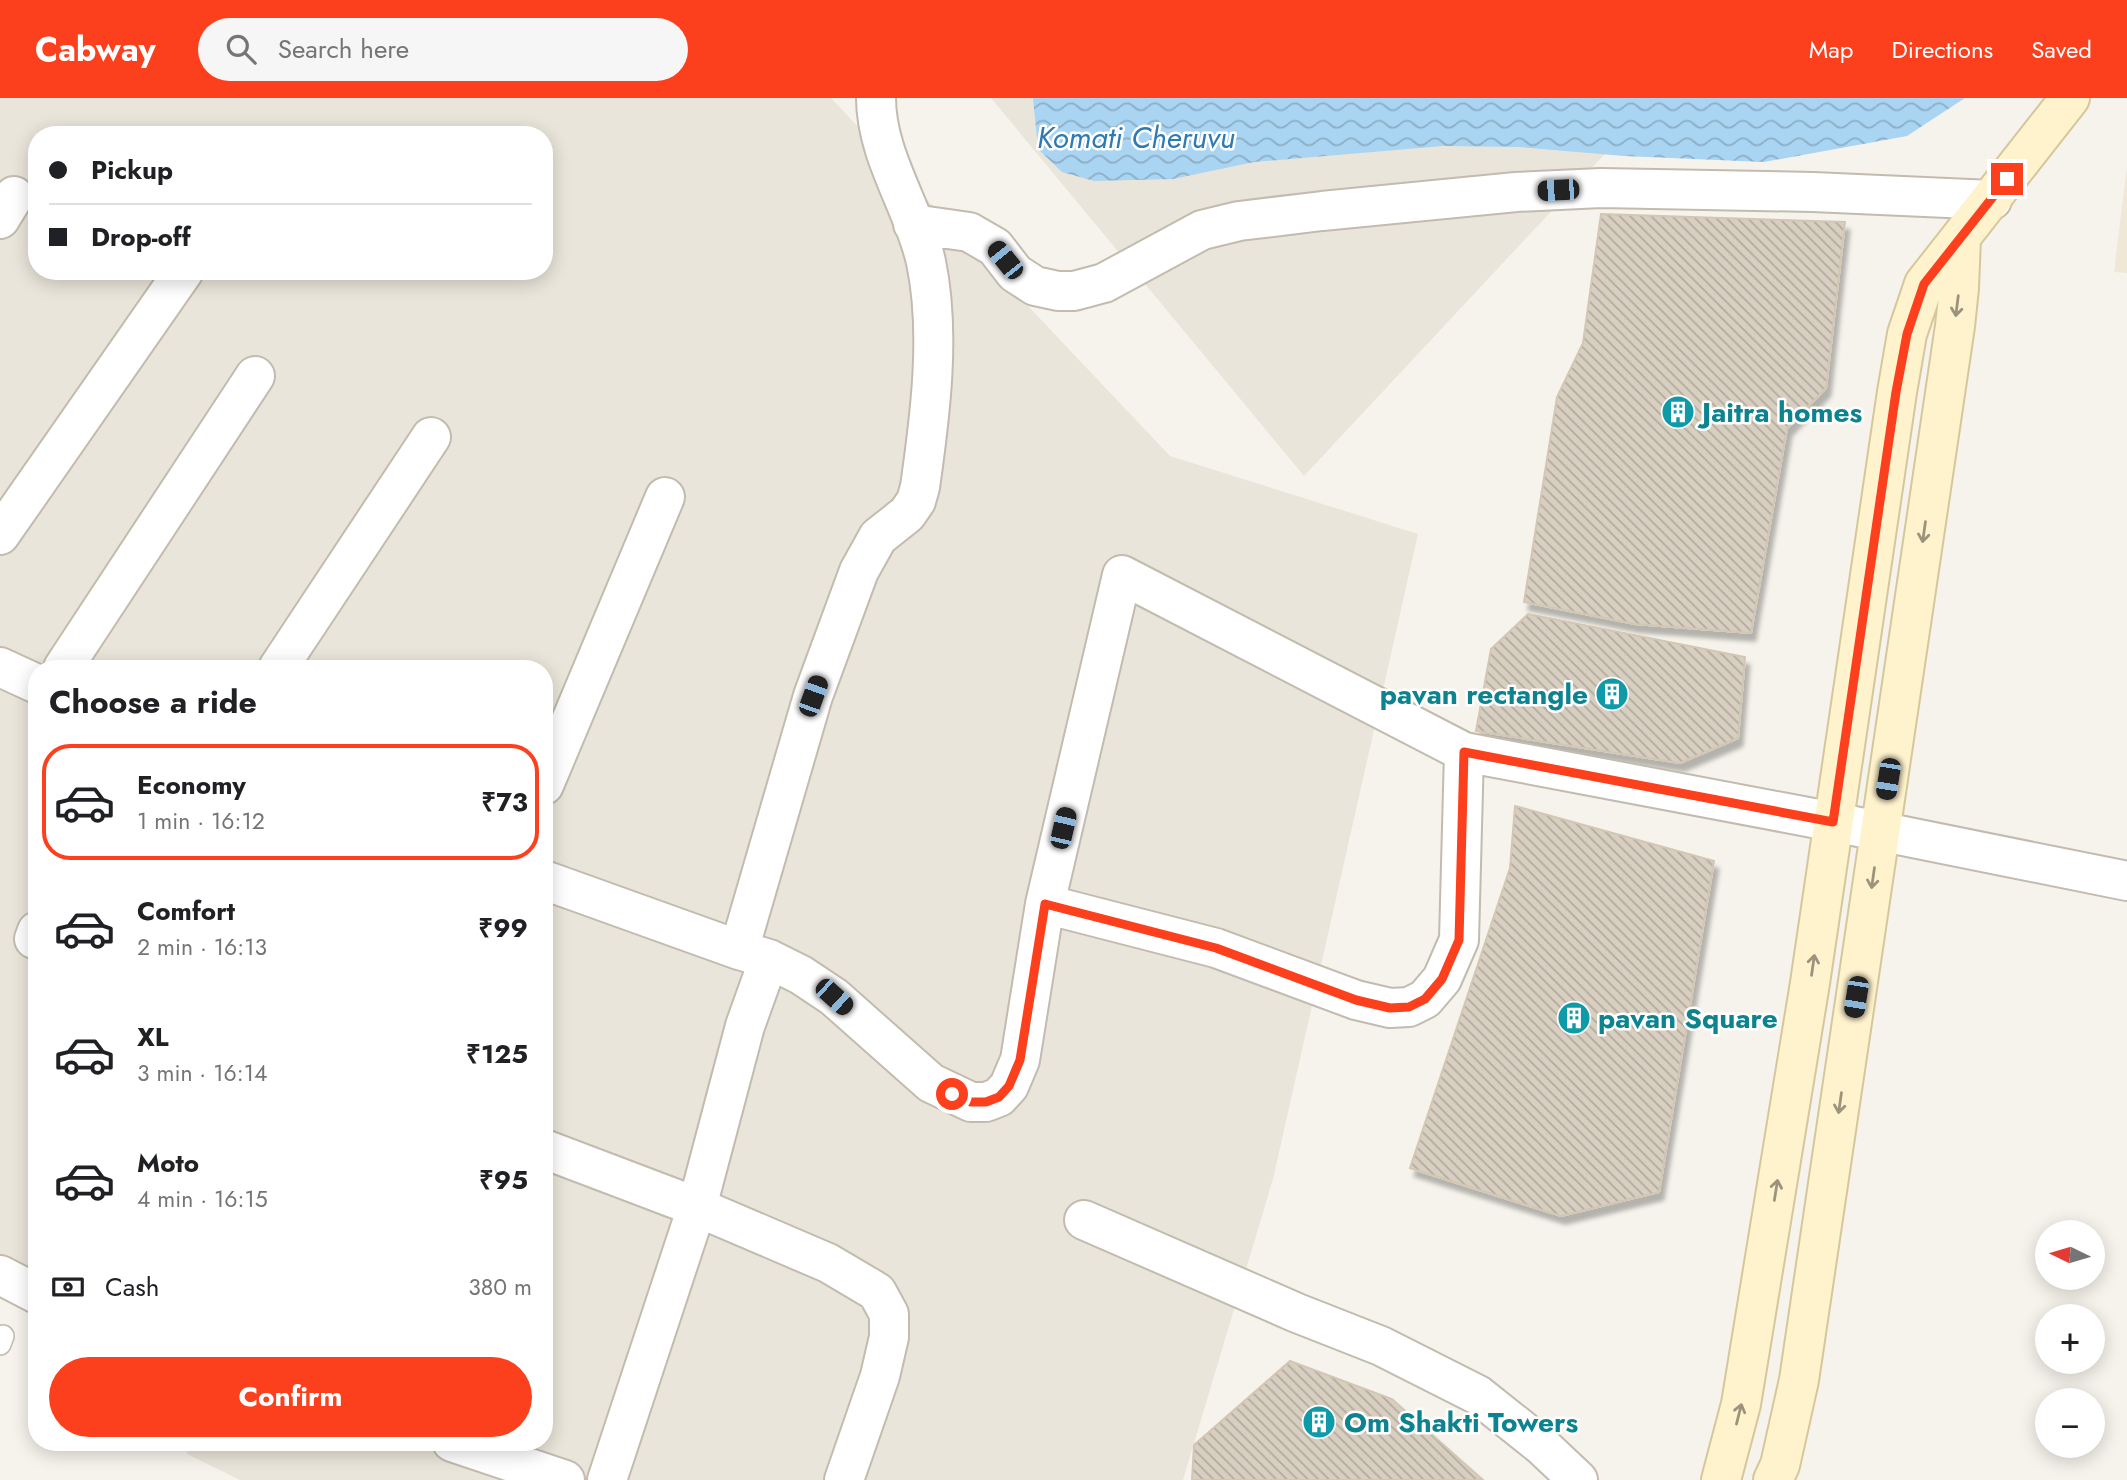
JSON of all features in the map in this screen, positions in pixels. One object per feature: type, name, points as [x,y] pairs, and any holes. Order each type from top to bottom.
[{"type":"street","points":[[607,1480],[697,1207],[745,1026],[754,955],[813,696],[859,571],[878,537],[908,514],[920,487],[933,362],[926,262],[881,136],[876,98]]},
{"type":"street","points":[[1721,1480],[1741,1404],[1810,983],[1896,392],[1907,334],[1924,284],[2070,98]]},
{"type":"street","points":[[913,224],[969,232],[995,247],[1016,273],[1035,286],[1074,291],[1104,283],[1202,230],[1239,221],[1322,211],[1516,192],[1601,188],[1813,192],[1992,200]]},
{"type":"street","points":[[1773,1480],[1780,1465],[1798,1380],[1955,326],[1961,238]]},
{"type":"street","points":[[0,535],[178,280]]},
{"type":"street","points":[[68,660],[255,376]]},
{"type":"street","points":[[283,660],[430,437]]},
{"type":"street","points":[[553,764],[665,497]]},
{"type":"street","points":[[553,883],[754,955],[800,975],[834,997],[931,1083],[971,1102],[986,1102],[999,1097],[1009,1086],[1020,1060],[1045,904],[1122,575],[1464,752],[2127,881]]},
{"type":"street","points":[[0,667],[28,680]]},
{"type":"street","points":[[1045,904],[1216,948],[1356,1000],[1390,1008],[1409,1007],[1425,999],[1442,979],[1459,940],[1464,752]]},
{"type":"street","points":[[553,1152],[697,1207],[828,1263],[877,1292],[889,1314],[889,1337],[880,1376],[844,1480]]},
{"type":"street","points":[[1084,1220],[1297,1313],[1381,1346],[1478,1395],[1542,1446],[1578,1480]]},
{"type":"street","points":[[0,1275],[28,1289]]},
{"type":"street","points":[[479,1451],[565,1480]]},
{"type":"shaded area","points":[[0,98],[831,98],[1170,456],[1418,534],[1273,1179],[1183,1480],[240,1480],[187,1454],[188,1451],[553,1451],[553,660],[28,660],[28,1278],[0,1288]]},
{"type":"shaded area","points":[[991,98],[1657,98],[1304,476]]},
{"type":"shaded area","points":[[2127,167],[2127,273],[2114,272]]},
{"type":"water","name":"Komati Cheruvu","points":[[1033,98],[1965,98],[1907,136],[1764,162],[1624,156],[1519,147],[1443,146],[1254,162],[1173,179],[1094,181],[1062,172],[1038,149]]},
{"type":"building","name":"Jaitra homes","points":[[1601,214],[1845,222],[1826,388],[1787,428],[1751,633],[1635,624],[1524,602],[1557,397],[1583,343]]},
{"type":"building","name":"pavan rectangle","points":[[1528,614],[1745,657],[1738,738],[1680,763],[1476,731],[1491,649]]},
{"type":"building","name":"pavan Square","points":[[1515,806],[1714,861],[1659,1192],[1561,1216],[1410,1168],[1510,868]]},
{"type":"building","name":"Om Shakti Towers","points":[[1290,1361],[1392,1399],[1483,1480],[1192,1480],[1194,1445]]},
{"type":"place","name":"Jaitra homes","points":[[1678,412]]},
{"type":"place","name":"pavan rectangle","points":[[1612,694]]},
{"type":"place","name":"pavan Square","points":[[1574,1018]]},
{"type":"place","name":"Om Shakti Towers","points":[[1319,1422]]},
{"type":"route","points":[[952,1094],[971,1102],[986,1102],[999,1097],[1009,1086],[1020,1060],[1045,904],[1216,948],[1356,1000],[1390,1008],[1409,1007],[1425,999],[1442,979],[1459,940],[1464,752],[1833,822],[1896,392],[1907,334],[1924,284],[2007,179]]}]
